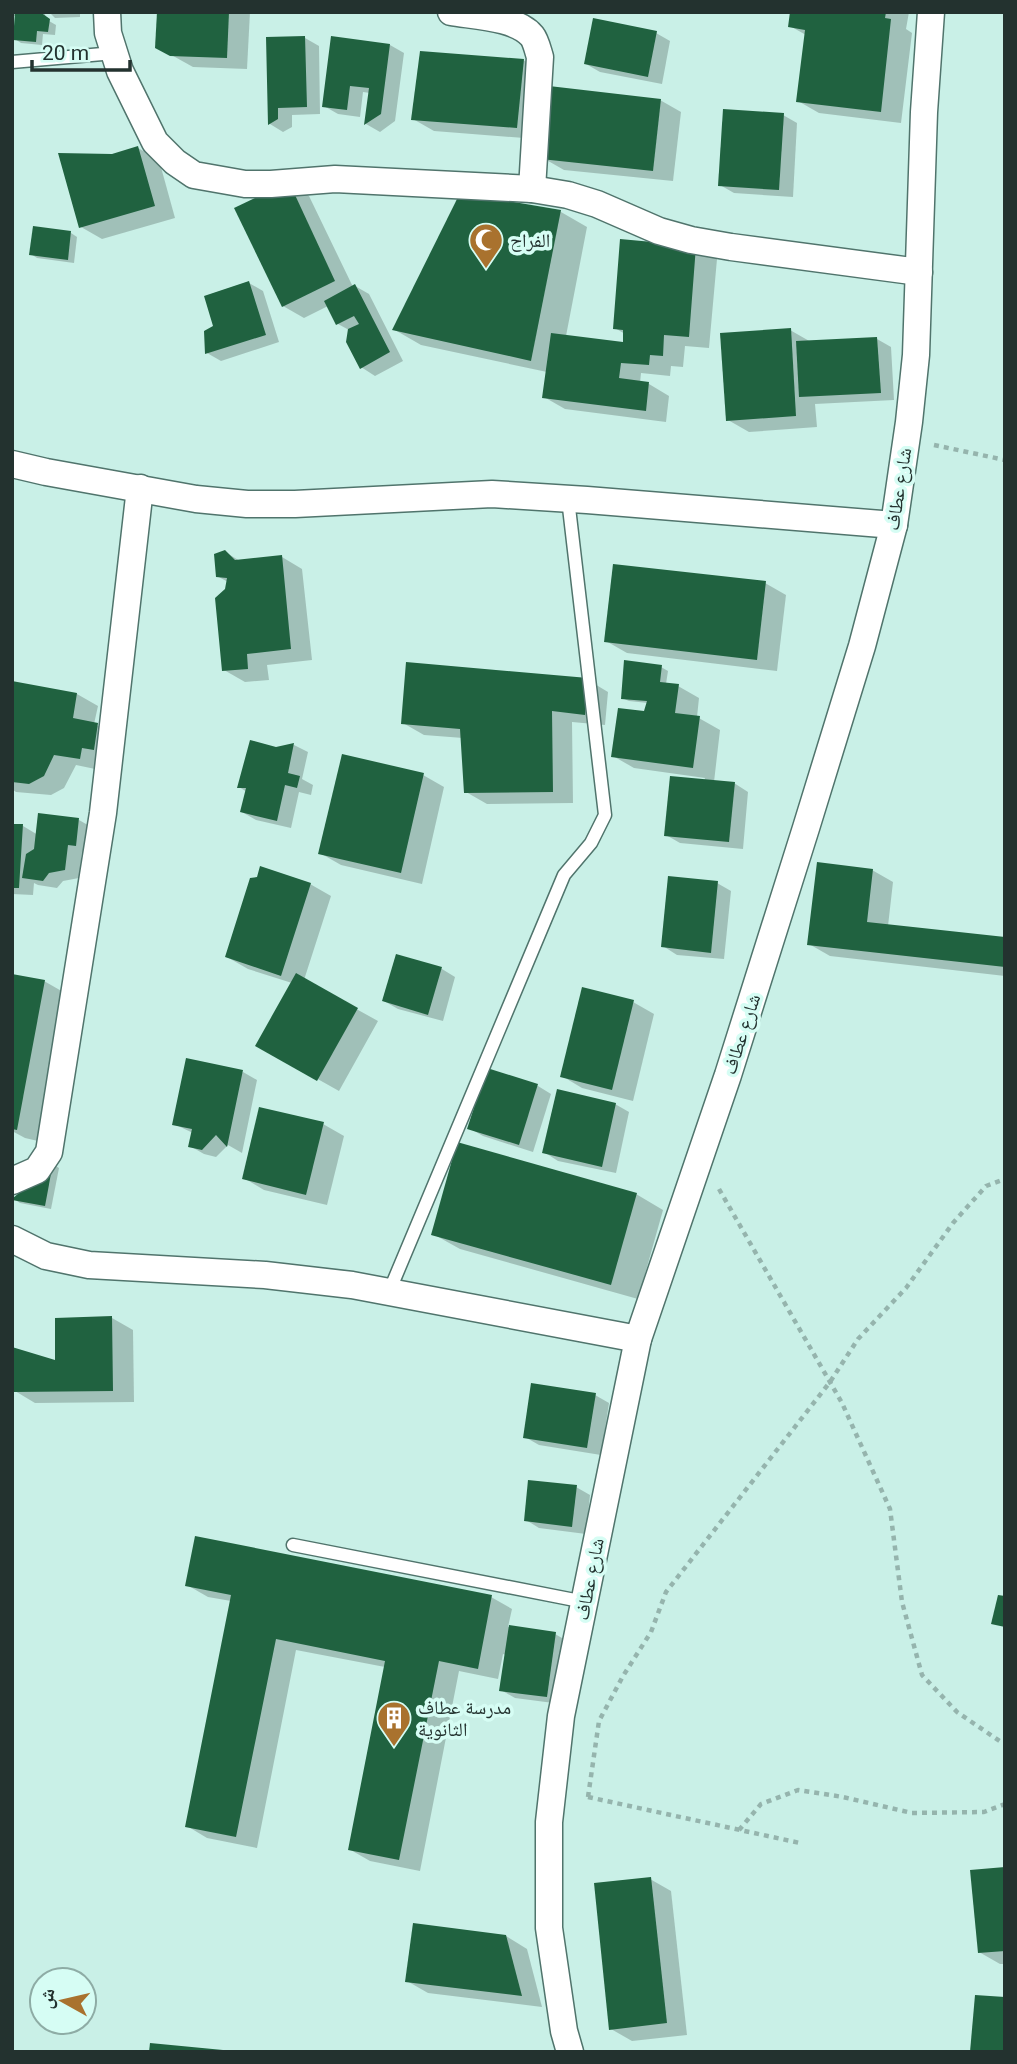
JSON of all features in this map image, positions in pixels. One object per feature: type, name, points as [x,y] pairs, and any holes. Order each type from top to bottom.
[{"type":"street","points":[[107,12],[108,33],[120,71],[156,142],[175,162],[194,175],[245,184],[345,180],[532,189],[568,195],[597,204],[659,231],[691,240],[919,272]]},
{"type":"street","points":[[451,12],[516,24],[533,36],[540,57],[532,189]]},
{"type":"street","name":"شارع عطاف","points":[[570,2052],[564,2031],[549,1928],[549,1822],[561,1716],[638,1339],[732,1062],[862,646],[894,525],[916,355],[924,112],[931,12]]},
{"type":"street","points":[[12,464],[196,499],[247,504],[492,494],[894,525]]},
{"type":"street","points":[[12,1181],[37,1170],[49,1152],[103,813],[140,488]]},
{"type":"street","points":[[12,1239],[46,1256],[89,1265],[265,1275],[352,1285],[638,1339]]},
{"type":"lane","points":[[12,62],[114,53]]},
{"type":"lane","points":[[390,1292],[564,875],[591,843],[605,815],[568,499]]},
{"type":"lane","points":[[293,1545],[585,1602]]},
{"type":"path","points":[[906,438],[1005,460]]},
{"type":"path","points":[[700,1155],[842,1403],[890,1510],[902,1602],[922,1675],[957,1712],[1001,1742],[1005,1742]]},
{"type":"path","points":[[588,1797],[599,1721],[651,1632],[666,1592],[830,1382],[858,1339],[906,1288],[953,1223],[986,1186],[1005,1179]]},
{"type":"path","points":[[739,1830],[761,1804],[799,1790],[912,1813],[984,1812],[1005,1804]]},
{"type":"path","points":[[552,1792],[588,1797],[800,1843]]},
{"type":"building","points":[[15,12],[40,12],[50,19],[48,32],[37,31],[36,42],[13,40]]},
{"type":"building","points":[[157,12],[229,12],[227,58],[170,56],[155,48]]},
{"type":"building","points":[[790,12],[886,12],[885,18],[891,19],[881,112],[796,102],[805,30],[788,27]]},
{"type":"building","points":[[593,18],[657,31],[648,77],[584,64]]},
{"type":"building","points":[[305,36],[307,107],[278,108],[278,119],[268,125],[266,37]]},
{"type":"building","points":[[331,36],[390,44],[381,114],[364,125],[369,88],[350,86],[347,110],[322,107]]},
{"type":"building","points":[[420,51],[524,59],[517,128],[411,120]]},
{"type":"building","points":[[549,86],[661,99],[653,171],[541,159]]},
{"type":"building","points":[[723,109],[784,113],[779,190],[718,186]]},
{"type":"building","points":[[138,146],[155,206],[79,228],[58,153],[112,154]]},
{"type":"building","points":[[289,182],[335,281],[282,307],[234,208]]},
{"type":"building","name":"الفراح","points":[[460,193],[561,210],[531,361],[392,330]]},
{"type":"building","points":[[33,226],[71,231],[68,260],[29,255]]},
{"type":"building","points":[[620,239],[696,246],[689,337],[664,335],[663,356],[650,355],[649,365],[621,363],[619,378],[649,382],[646,411],[542,398],[551,333],[623,342],[623,330],[613,329]]},
{"type":"building","points":[[249,281],[266,335],[205,354],[204,331],[213,326],[204,296]]},
{"type":"building","points":[[355,284],[390,352],[360,369],[346,342],[348,329],[359,324],[354,316],[336,325],[324,301]]},
{"type":"building","points":[[791,328],[796,416],[726,421],[720,333]]},
{"type":"building","points":[[877,337],[881,393],[799,397],[796,341]]},
{"type":"building","points":[[225,550],[235,560],[282,555],[291,649],[247,654],[248,669],[222,671],[215,598],[225,589],[227,578],[216,577],[214,554]]},
{"type":"building","points":[[613,564],[766,581],[757,660],[604,642]]},
{"type":"building","points":[[624,660],[662,665],[660,682],[679,684],[675,713],[700,716],[693,768],[611,757],[618,708],[644,711],[647,701],[621,699]]},
{"type":"building","points":[[406,662],[588,678],[585,715],[552,711],[553,792],[464,793],[460,729],[401,724]]},
{"type":"building","points":[[12,681],[77,693],[73,718],[98,723],[94,750],[82,748],[80,759],[54,755],[44,776],[29,784],[12,782]]},
{"type":"building","points":[[250,740],[276,747],[294,743],[288,773],[300,776],[297,788],[285,785],[277,821],[240,812],[246,788],[237,788]]},
{"type":"building","points":[[342,754],[424,773],[401,873],[318,854]]},
{"type":"building","points":[[670,776],[735,782],[729,842],[664,836]]},
{"type":"building","points":[[38,813],[79,818],[76,846],[68,845],[65,870],[49,873],[43,881],[22,878],[26,854],[34,849]]},
{"type":"building","points":[[12,824],[23,824],[19,888],[12,888]]},
{"type":"building","points":[[817,862],[873,869],[867,922],[1005,937],[1005,967],[807,945]]},
{"type":"building","points":[[260,866],[311,883],[281,976],[225,957],[250,878],[257,877]]},
{"type":"building","points":[[668,876],[718,881],[711,953],[661,947]]},
{"type":"building","points":[[396,954],[442,967],[428,1015],[382,1001]]},
{"type":"building","points":[[296,973],[358,1008],[317,1081],[255,1046]]},
{"type":"building","points":[[12,974],[45,980],[17,1130],[12,1129]]},
{"type":"building","points":[[582,987],[634,1000],[612,1090],[560,1077]]},
{"type":"building","points":[[186,1058],[243,1070],[227,1147],[216,1135],[202,1150],[188,1147],[192,1129],[172,1125]]},
{"type":"building","points":[[487,1068],[538,1084],[519,1145],[467,1129]]},
{"type":"building","points":[[557,1089],[616,1103],[602,1167],[542,1153]]},
{"type":"building","points":[[259,1107],[324,1122],[306,1195],[242,1179]]},
{"type":"building","points":[[457,1142],[637,1193],[611,1285],[431,1235]]},
{"type":"building","points":[[53,1163],[45,1206],[12,1200],[12,1199]]},
{"type":"building","points":[[112,1316],[113,1391],[13,1392],[12,1347],[55,1360],[55,1318]]},
{"type":"building","points":[[531,1383],[596,1393],[587,1448],[523,1438]]},
{"type":"building","points":[[528,1480],[577,1485],[572,1527],[524,1521]]},
{"type":"building","name":"مدرسة عطاف الثانوية","points":[[195,1536],[492,1595],[478,1669],[439,1661],[399,1860],[348,1850],[385,1661],[276,1639],[236,1837],[185,1827],[231,1595],[185,1586]]},
{"type":"building","points":[[998,1595],[1005,1596],[1005,1627],[991,1624]]},
{"type":"building","points":[[509,1625],[556,1632],[547,1697],[499,1691]]},
{"type":"building","points":[[1005,1867],[1005,1951],[978,1953],[970,1870]]},
{"type":"building","points":[[651,1877],[667,2023],[609,2030],[594,1883]]},
{"type":"building","points":[[413,1923],[506,1935],[522,1996],[405,1982]]},
{"type":"building","points":[[975,1995],[1005,1997],[1005,2052],[970,2052]]},
{"type":"building","points":[[150,2043],[223,2050],[223,2052],[149,2052]]},
{"type":"place","name":"الفراح","points":[[486,270]]},
{"type":"place","name":"مدرسة عطاف الثانوية","points":[[394,1748]]}]
